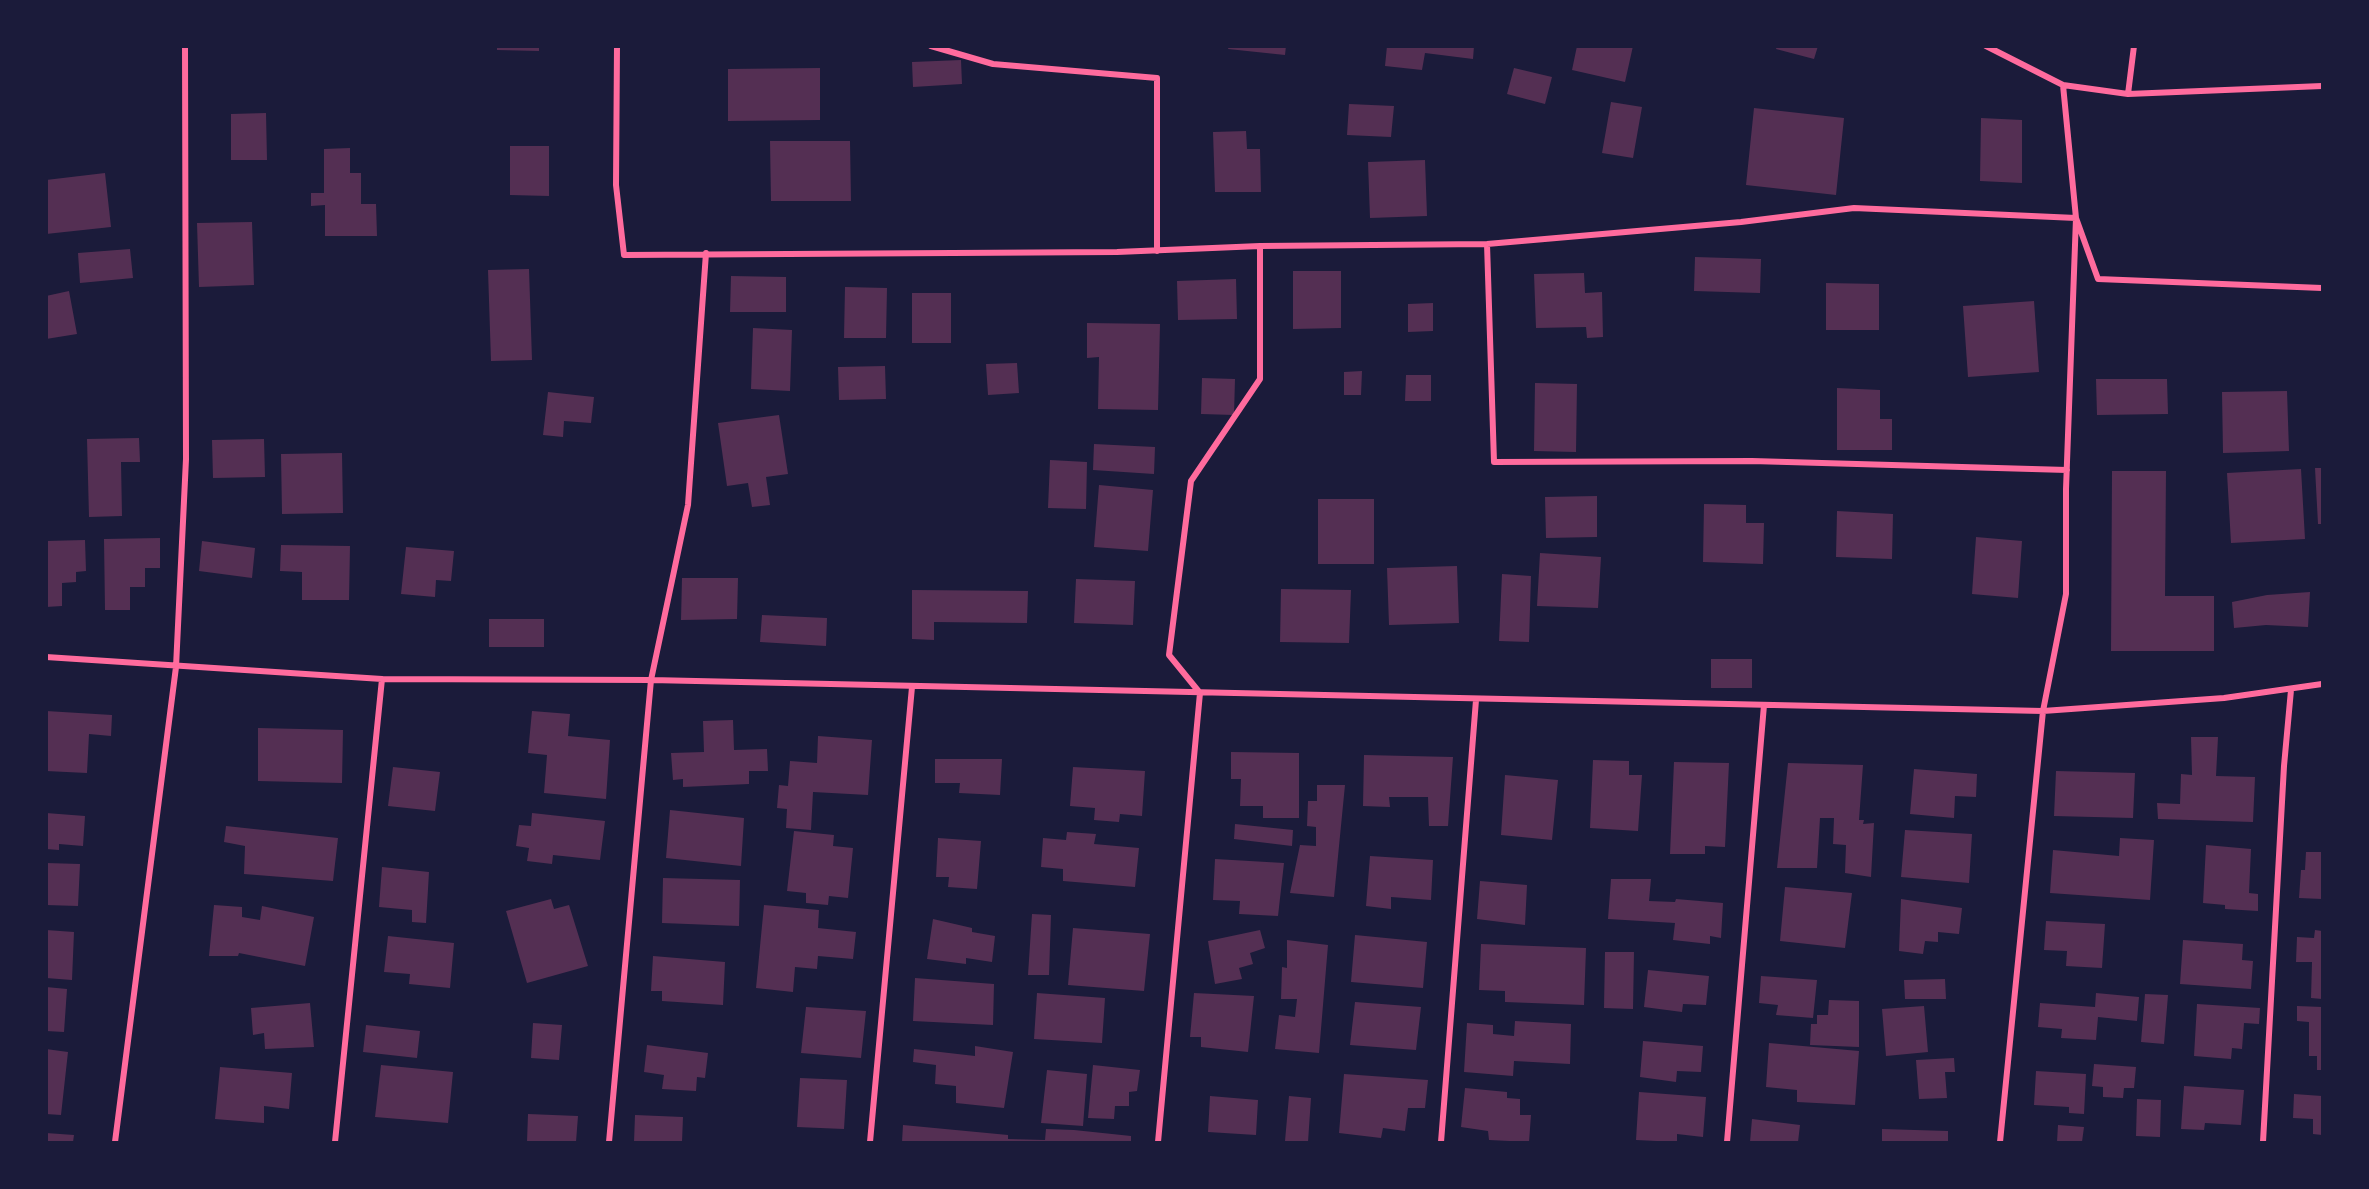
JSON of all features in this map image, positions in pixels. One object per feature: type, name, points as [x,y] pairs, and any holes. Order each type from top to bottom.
[{"type":"street","points":[[115,1143],[176,668],[186,459],[185,46]]},
{"type":"street","points":[[617,46],[616,185],[624,255],[1157,250],[1260,246],[1486,244],[1741,222],[1854,208],[2076,218]]},
{"type":"street","points":[[931,46],[993,64],[1157,78],[1157,250]]},
{"type":"street","points":[[1986,46],[2062,85],[2128,94],[2322,86]]},
{"type":"street","points":[[2128,94],[2134,46]]},
{"type":"street","points":[[2000,1143],[2043,711],[2066,594],[2067,470],[2076,218],[2062,85]]},
{"type":"street","points":[[2076,218],[2098,279],[2322,288]]},
{"type":"street","points":[[1486,244],[1494,462],[1752,461],[2067,470]]},
{"type":"street","points":[[1158,1143],[1200,693],[1169,655],[1191,481],[1260,379],[1260,246]]},
{"type":"street","points":[[609,1143],[651,680],[688,505],[706,253]]},
{"type":"street","points":[[46,657],[176,668],[382,679],[651,680],[2043,711],[2224,698],[2322,684]]},
{"type":"street","points":[[335,1143],[382,679]]},
{"type":"street","points":[[870,1143],[912,687]]},
{"type":"street","points":[[2263,1143],[2283,778],[2291,690]]},
{"type":"street","points":[[1441,1143],[1476,700]]},
{"type":"street","points":[[1727,1143],[1764,705]]},
{"type":"building","points":[[497,46],[539,46],[539,51],[497,50]]},
{"type":"building","points":[[1229,46],[1286,46],[1285,55],[1228,49]]},
{"type":"building","points":[[1387,46],[1474,46],[1473,59],[1425,53],[1422,70],[1385,66]]},
{"type":"building","points":[[1577,46],[1633,46],[1625,82],[1572,70]]},
{"type":"building","points":[[1777,46],[1818,46],[1814,59],[1776,49]]},
{"type":"building","points":[[961,60],[962,84],[913,87],[912,62]]},
{"type":"building","points":[[820,68],[820,120],[728,121],[728,69]]},
{"type":"building","points":[[1514,68],[1552,77],[1545,104],[1507,94]]},
{"type":"building","points":[[1611,102],[1642,107],[1633,158],[1602,153]]},
{"type":"building","points":[[1349,104],[1394,106],[1391,137],[1347,135]]},
{"type":"building","points":[[1754,108],[1844,118],[1836,195],[1746,185]]},
{"type":"building","points":[[266,113],[267,160],[231,160],[231,114]]},
{"type":"building","points":[[1981,118],[2022,120],[2022,183],[1980,181]]},
{"type":"building","points":[[1246,131],[1247,149],[1260,149],[1261,192],[1215,192],[1213,132]]},
{"type":"building","points":[[770,141],[850,141],[851,201],[771,201]]},
{"type":"building","points":[[510,146],[549,146],[549,196],[510,195]]},
{"type":"building","points":[[350,148],[350,173],[361,173],[361,204],[376,204],[377,236],[325,236],[325,205],[311,206],[311,193],[324,193],[324,149]]},
{"type":"building","points":[[1425,160],[1427,216],[1370,218],[1368,162]]},
{"type":"building","points":[[105,173],[111,227],[46,234],[46,180]]},
{"type":"building","points":[[252,222],[254,285],[199,287],[197,223]]},
{"type":"building","points":[[130,249],[133,278],[80,283],[78,253]]},
{"type":"building","points":[[1695,257],[1761,259],[1760,293],[1694,291]]},
{"type":"building","points":[[529,269],[532,360],[491,361],[488,270]]},
{"type":"building","points":[[1293,271],[1341,271],[1341,328],[1293,329]]},
{"type":"building","points":[[1584,273],[1585,293],[1602,292],[1603,337],[1587,338],[1586,327],[1536,328],[1534,274]]},
{"type":"building","points":[[731,276],[786,277],[786,312],[730,312]]},
{"type":"building","points":[[1236,279],[1237,319],[1178,320],[1177,281]]},
{"type":"building","points":[[1826,283],[1879,284],[1879,330],[1826,330]]},
{"type":"building","points":[[845,287],[887,288],[886,338],[844,338]]},
{"type":"building","points":[[69,291],[77,334],[46,339],[46,296]]},
{"type":"building","points":[[912,293],[951,293],[951,343],[912,343]]},
{"type":"building","points":[[2034,301],[2039,372],[1968,377],[1963,306]]},
{"type":"building","points":[[1433,303],[1433,331],[1408,332],[1408,304]]},
{"type":"building","points":[[1087,323],[1160,324],[1158,410],[1098,409],[1099,357],[1087,358]]},
{"type":"building","points":[[753,328],[792,330],[790,391],[751,389]]},
{"type":"building","points":[[1017,363],[1019,393],[988,395],[986,364]]},
{"type":"building","points":[[885,366],[886,399],[839,400],[838,367]]},
{"type":"building","points":[[1362,371],[1361,395],[1344,395],[1344,372]]},
{"type":"building","points":[[1406,375],[1431,375],[1431,401],[1405,401]]},
{"type":"building","points":[[1202,378],[1235,379],[1234,415],[1201,414]]},
{"type":"building","points":[[2096,379],[2167,379],[2168,414],[2097,415]]},
{"type":"building","points":[[1535,383],[1577,384],[1576,452],[1534,451]]},
{"type":"building","points":[[1837,388],[1880,390],[1880,419],[1892,419],[1892,450],[1837,450]]},
{"type":"building","points":[[2287,391],[2289,451],[2223,453],[2222,392]]},
{"type":"building","points":[[548,392],[594,397],[591,423],[564,421],[563,437],[543,435]]},
{"type":"building","points":[[779,415],[788,474],[766,477],[770,505],[752,507],[748,483],[727,486],[718,423]]},
{"type":"building","points":[[139,438],[140,462],[121,462],[122,516],[89,517],[87,439]]},
{"type":"building","points":[[264,439],[265,477],[213,478],[212,440]]},
{"type":"building","points":[[1094,444],[1155,447],[1154,474],[1093,470]]},
{"type":"building","points":[[342,453],[343,513],[282,514],[281,454]]},
{"type":"building","points":[[1050,460],[1087,462],[1086,509],[1048,508]]},
{"type":"building","points":[[2315,468],[2322,468],[2322,524],[2318,524]]},
{"type":"building","points":[[2301,469],[2305,539],[2231,543],[2227,473]]},
{"type":"building","points":[[2112,471],[2166,471],[2165,596],[2214,596],[2214,651],[2111,651]]},
{"type":"building","points":[[1099,485],[1153,490],[1148,551],[1094,547]]},
{"type":"building","points":[[1597,496],[1597,537],[1546,538],[1545,497]]},
{"type":"building","points":[[1318,499],[1374,499],[1374,564],[1318,564]]},
{"type":"building","points":[[1704,504],[1746,505],[1746,523],[1764,523],[1763,564],[1703,562]]},
{"type":"building","points":[[1837,511],[1893,514],[1892,559],[1836,557]]},
{"type":"building","points":[[1976,537],[2022,541],[2018,598],[1972,594]]},
{"type":"building","points":[[160,538],[160,568],[145,568],[145,587],[130,587],[130,610],[105,610],[104,539]]},
{"type":"building","points":[[85,540],[86,571],[76,572],[76,582],[62,583],[62,606],[46,607],[46,541]]},
{"type":"building","points":[[202,541],[255,548],[252,578],[199,571]]},
{"type":"building","points":[[281,545],[350,546],[349,600],[302,600],[302,572],[280,571]]},
{"type":"building","points":[[406,547],[454,551],[451,581],[436,580],[435,597],[401,594]]},
{"type":"building","points":[[1540,553],[1601,557],[1598,608],[1537,606]]},
{"type":"building","points":[[1457,566],[1459,623],[1389,625],[1387,568]]},
{"type":"building","points":[[1502,574],[1531,576],[1529,642],[1499,641]]},
{"type":"building","points":[[682,578],[738,578],[737,619],[681,620]]},
{"type":"building","points":[[1076,579],[1135,581],[1133,625],[1074,623]]},
{"type":"building","points":[[1281,589],[1351,590],[1349,643],[1280,642]]},
{"type":"building","points":[[912,590],[1028,591],[1027,623],[934,622],[934,640],[912,639]]},
{"type":"building","points":[[2310,592],[2308,627],[2266,625],[2234,628],[2232,602],[2267,595]]},
{"type":"building","points":[[762,615],[827,618],[826,646],[760,642]]},
{"type":"building","points":[[489,619],[544,619],[544,647],[489,647]]},
{"type":"building","points":[[1711,659],[1752,659],[1752,688],[1711,688]]},
{"type":"building","points":[[46,711],[112,715],[111,736],[89,734],[87,773],[46,771]]},
{"type":"building","points":[[532,711],[570,714],[568,736],[610,740],[606,799],[544,793],[547,755],[528,753]]},
{"type":"building","points":[[733,720],[734,750],[767,749],[768,771],[749,771],[749,784],[683,787],[683,779],[673,780],[671,753],[704,752],[703,721]]},
{"type":"building","points":[[258,728],[343,730],[342,783],[258,781]]},
{"type":"building","points":[[818,736],[872,740],[868,795],[813,792],[811,830],[786,828],[787,809],[777,808],[779,785],[788,786],[790,761],[817,763]]},
{"type":"building","points":[[2191,737],[2218,737],[2216,776],[2255,777],[2253,822],[2158,819],[2157,803],[2180,804],[2181,774],[2192,775]]},
{"type":"building","points":[[1231,752],[1299,753],[1299,818],[1263,818],[1263,806],[1240,806],[1241,779],[1231,779]]},
{"type":"building","points":[[1364,755],[1453,757],[1448,826],[1429,826],[1428,797],[1389,797],[1390,807],[1363,806]]},
{"type":"building","points":[[935,759],[1002,759],[1000,795],[959,793],[960,783],[935,783]]},
{"type":"building","points":[[1593,760],[1629,761],[1629,775],[1642,775],[1638,831],[1590,828]]},
{"type":"building","points":[[1674,762],[1729,763],[1725,847],[1705,846],[1705,854],[1670,854]]},
{"type":"building","points":[[1788,763],[1863,765],[1859,820],[1864,820],[1863,824],[1874,823],[1871,877],[1845,873],[1846,845],[1833,844],[1834,818],[1820,818],[1817,868],[1777,868]]},
{"type":"building","points":[[393,767],[440,772],[435,811],[388,806]]},
{"type":"building","points":[[1073,767],[1145,771],[1142,816],[1120,814],[1119,822],[1094,820],[1095,808],[1070,806]]},
{"type":"building","points":[[1914,769],[1977,774],[1976,797],[1955,796],[1954,818],[1910,814]]},
{"type":"building","points":[[2056,771],[2135,773],[2133,818],[2054,816]]},
{"type":"building","points":[[1505,775],[1558,780],[1552,840],[1501,835]]},
{"type":"building","points":[[1317,785],[1345,785],[1334,897],[1290,893],[1300,845],[1316,846],[1316,827],[1307,826],[1308,801],[1317,801]]},
{"type":"building","points":[[670,810],[744,818],[741,866],[666,858]]},
{"type":"building","points":[[46,813],[85,816],[83,846],[59,844],[59,850],[46,849]]},
{"type":"building","points":[[532,813],[605,821],[600,860],[553,855],[552,864],[527,861],[529,848],[516,846],[519,825],[531,826]]},
{"type":"building","points":[[1235,824],[1293,830],[1292,846],[1234,839]]},
{"type":"building","points":[[226,826],[338,838],[333,881],[244,874],[245,846],[224,842]]},
{"type":"building","points":[[1905,830],[1972,834],[1969,883],[1901,877]]},
{"type":"building","points":[[794,831],[834,835],[833,846],[853,848],[848,898],[829,896],[828,905],[806,903],[806,893],[787,891]]},
{"type":"building","points":[[1067,832],[1096,834],[1094,844],[1139,848],[1135,887],[1063,881],[1063,869],[1041,867],[1043,838],[1066,840]]},
{"type":"building","points":[[938,838],[981,841],[977,889],[948,887],[949,877],[936,877]]},
{"type":"building","points":[[2120,838],[2154,840],[2150,900],[2050,893],[2053,850],[2119,856]]},
{"type":"building","points":[[2206,845],[2251,849],[2249,893],[2258,894],[2258,911],[2225,909],[2225,905],[2203,903]]},
{"type":"building","points":[[2306,852],[2322,852],[2322,899],[2299,898],[2301,870],[2305,870]]},
{"type":"building","points":[[1370,856],[1433,860],[1431,900],[1391,897],[1391,909],[1366,906]]},
{"type":"building","points":[[1215,859],[1284,863],[1278,916],[1239,914],[1240,901],[1213,900]]},
{"type":"building","points":[[46,863],[80,864],[78,906],[46,905]]},
{"type":"building","points":[[382,867],[429,872],[426,923],[412,922],[412,910],[379,907]]},
{"type":"building","points":[[663,878],[740,880],[739,926],[662,923]]},
{"type":"building","points":[[1611,879],[1651,879],[1649,901],[1675,902],[1676,899],[1723,903],[1721,938],[1710,936],[1710,944],[1673,940],[1675,923],[1608,919]]},
{"type":"building","points":[[1480,881],[1527,885],[1525,925],[1477,919]]},
{"type":"building","points":[[1785,887],[1852,893],[1845,948],[1780,941]]},
{"type":"building","points":[[551,899],[554,909],[569,905],[588,966],[527,983],[506,911]]},
{"type":"building","points":[[1901,899],[1962,908],[1959,934],[1938,932],[1938,942],[1925,941],[1923,954],[1899,951]]},
{"type":"building","points":[[214,905],[242,907],[242,917],[260,920],[262,906],[314,917],[305,966],[239,953],[238,956],[209,956]]},
{"type":"building","points":[[764,905],[819,910],[818,928],[856,932],[853,959],[818,956],[817,969],[795,967],[793,992],[756,988]]},
{"type":"building","points":[[1032,914],[1051,915],[1049,975],[1028,975]]},
{"type":"building","points":[[933,919],[972,928],[972,932],[995,936],[992,962],[966,958],[966,964],[927,959]]},
{"type":"building","points":[[2046,921],[2105,924],[2102,968],[2066,966],[2067,951],[2044,950]]},
{"type":"building","points":[[1073,928],[1150,934],[1144,991],[1068,985]]},
{"type":"building","points":[[46,930],[74,932],[72,980],[46,978]]},
{"type":"building","points":[[1260,930],[1265,948],[1250,953],[1253,964],[1239,968],[1242,979],[1215,984],[1208,941]]},
{"type":"building","points":[[2315,930],[2322,931],[2322,999],[2311,998],[2312,962],[2296,962],[2297,937],[2314,938]]},
{"type":"building","points":[[1355,935],[1427,942],[1423,988],[1351,982]]},
{"type":"building","points":[[388,936],[454,943],[450,988],[409,984],[410,974],[384,972]]},
{"type":"building","points":[[1287,940],[1328,945],[1319,1053],[1275,1049],[1279,1015],[1295,1017],[1297,999],[1281,999],[1282,967],[1287,968]]},
{"type":"building","points":[[2183,940],[2243,944],[2242,960],[2253,961],[2251,989],[2180,984]]},
{"type":"building","points":[[1481,944],[1586,948],[1584,1005],[1505,1002],[1505,991],[1479,990]]},
{"type":"building","points":[[1605,952],[1634,952],[1633,1009],[1604,1008]]},
{"type":"building","points":[[653,956],[725,962],[723,1005],[662,1001],[662,991],[651,991]]},
{"type":"building","points":[[1648,970],[1709,976],[1706,1005],[1683,1004],[1682,1012],[1644,1007]]},
{"type":"building","points":[[1761,976],[1817,980],[1813,1018],[1776,1015],[1778,1005],[1759,1003]]},
{"type":"building","points":[[915,978],[994,984],[993,1025],[913,1021]]},
{"type":"building","points":[[1945,979],[1946,999],[1905,999],[1904,980]]},
{"type":"building","points":[[46,987],[67,989],[64,1032],[46,1031]]},
{"type":"building","points":[[1037,993],[1105,998],[1102,1043],[1034,1039]]},
{"type":"building","points":[[1194,993],[1254,996],[1248,1052],[1201,1047],[1201,1037],[1190,1037]]},
{"type":"building","points":[[2096,993],[2139,997],[2137,1021],[2098,1017],[2096,1040],[2061,1038],[2062,1029],[2038,1027],[2040,1003],[2095,1007]]},
{"type":"building","points":[[2145,994],[2168,995],[2164,1044],[2141,1042]]},
{"type":"building","points":[[1829,1000],[1859,1001],[1859,1047],[1810,1045],[1811,1024],[1817,1024],[1817,1015],[1828,1015]]},
{"type":"building","points":[[1355,1002],[1421,1007],[1416,1050],[1350,1045]]},
{"type":"building","points":[[310,1003],[314,1047],[265,1049],[264,1033],[253,1035],[251,1008]]},
{"type":"building","points":[[2197,1004],[2260,1008],[2259,1024],[2244,1023],[2242,1049],[2232,1048],[2231,1059],[2194,1056]]},
{"type":"building","points":[[1924,1006],[1928,1052],[1886,1056],[1882,1009]]},
{"type":"building","points":[[2297,1006],[2322,1007],[2322,1070],[2317,1070],[2317,1056],[2309,1056],[2309,1022],[2297,1021]]},
{"type":"building","points":[[806,1007],[866,1011],[861,1058],[801,1053]]},
{"type":"building","points":[[1515,1021],[1571,1024],[1570,1064],[1514,1061],[1513,1076],[1464,1072],[1467,1023],[1493,1025],[1493,1034],[1514,1036]]},
{"type":"building","points":[[533,1023],[562,1025],[559,1060],[531,1058]]},
{"type":"building","points":[[366,1025],[420,1031],[417,1058],[363,1052]]},
{"type":"building","points":[[1643,1041],[1703,1046],[1701,1072],[1677,1071],[1676,1082],[1640,1077]]},
{"type":"building","points":[[1769,1043],[1859,1051],[1855,1105],[1797,1102],[1797,1090],[1766,1087]]},
{"type":"building","points":[[647,1045],[708,1053],[705,1078],[697,1077],[696,1091],[662,1089],[664,1075],[644,1072]]},
{"type":"building","points":[[975,1046],[1013,1052],[1004,1108],[956,1103],[956,1086],[935,1084],[936,1065],[913,1062],[914,1049],[975,1056]]},
{"type":"building","points":[[46,1049],[68,1052],[61,1115],[46,1114]]},
{"type":"building","points":[[1954,1058],[1955,1072],[1945,1072],[1947,1098],[1919,1099],[1916,1060]]},
{"type":"building","points":[[2094,1064],[2136,1067],[2134,1088],[2124,1088],[2123,1098],[2103,1097],[2103,1087],[2092,1086]]},
{"type":"building","points":[[381,1065],[453,1072],[448,1123],[375,1117]]},
{"type":"building","points":[[1093,1065],[1140,1070],[1137,1091],[1129,1092],[1129,1106],[1115,1106],[1114,1119],[1088,1118]]},
{"type":"building","points":[[220,1067],[292,1073],[289,1109],[264,1106],[264,1123],[215,1119]]},
{"type":"building","points":[[1047,1070],[1087,1074],[1083,1126],[1041,1123]]},
{"type":"building","points":[[2036,1071],[2086,1074],[2084,1114],[2069,1113],[2069,1107],[2034,1105]]},
{"type":"building","points":[[1344,1074],[1428,1080],[1425,1108],[1408,1108],[1405,1131],[1383,1128],[1381,1138],[1339,1133]]},
{"type":"building","points":[[800,1078],[847,1080],[844,1129],[797,1127]]},
{"type":"building","points":[[2184,1086],[2244,1090],[2241,1125],[2205,1123],[2204,1130],[2181,1129]]},
{"type":"building","points":[[1465,1088],[1507,1092],[1507,1098],[1520,1099],[1520,1115],[1531,1115],[1529,1142],[1489,1140],[1488,1131],[1461,1127]]},
{"type":"building","points":[[1639,1092],[1706,1097],[1703,1137],[1677,1134],[1677,1142],[1636,1140]]},
{"type":"building","points":[[2294,1094],[2322,1096],[2322,1135],[2313,1134],[2313,1119],[2293,1118]]},
{"type":"building","points":[[1210,1096],[1258,1100],[1256,1135],[1208,1132]]},
{"type":"building","points":[[1289,1096],[1311,1098],[1308,1142],[1285,1141]]},
{"type":"building","points":[[2137,1099],[2161,1100],[2160,1137],[2136,1136]]},
{"type":"building","points":[[528,1114],[578,1116],[576,1142],[527,1142]]},
{"type":"building","points":[[635,1115],[683,1117],[682,1142],[634,1142]]},
{"type":"building","points":[[1752,1119],[1800,1125],[1798,1142],[1750,1142]]},
{"type":"building","points":[[903,1125],[1008,1135],[1008,1139],[1045,1140],[1046,1129],[1074,1130],[1131,1136],[1131,1142],[902,1142]]},
{"type":"building","points":[[2058,1125],[2084,1127],[2082,1142],[2057,1142]]},
{"type":"building","points":[[1882,1129],[1948,1131],[1948,1142],[1882,1142]]},
{"type":"building","points":[[46,1133],[74,1135],[73,1142],[46,1142]]}]
